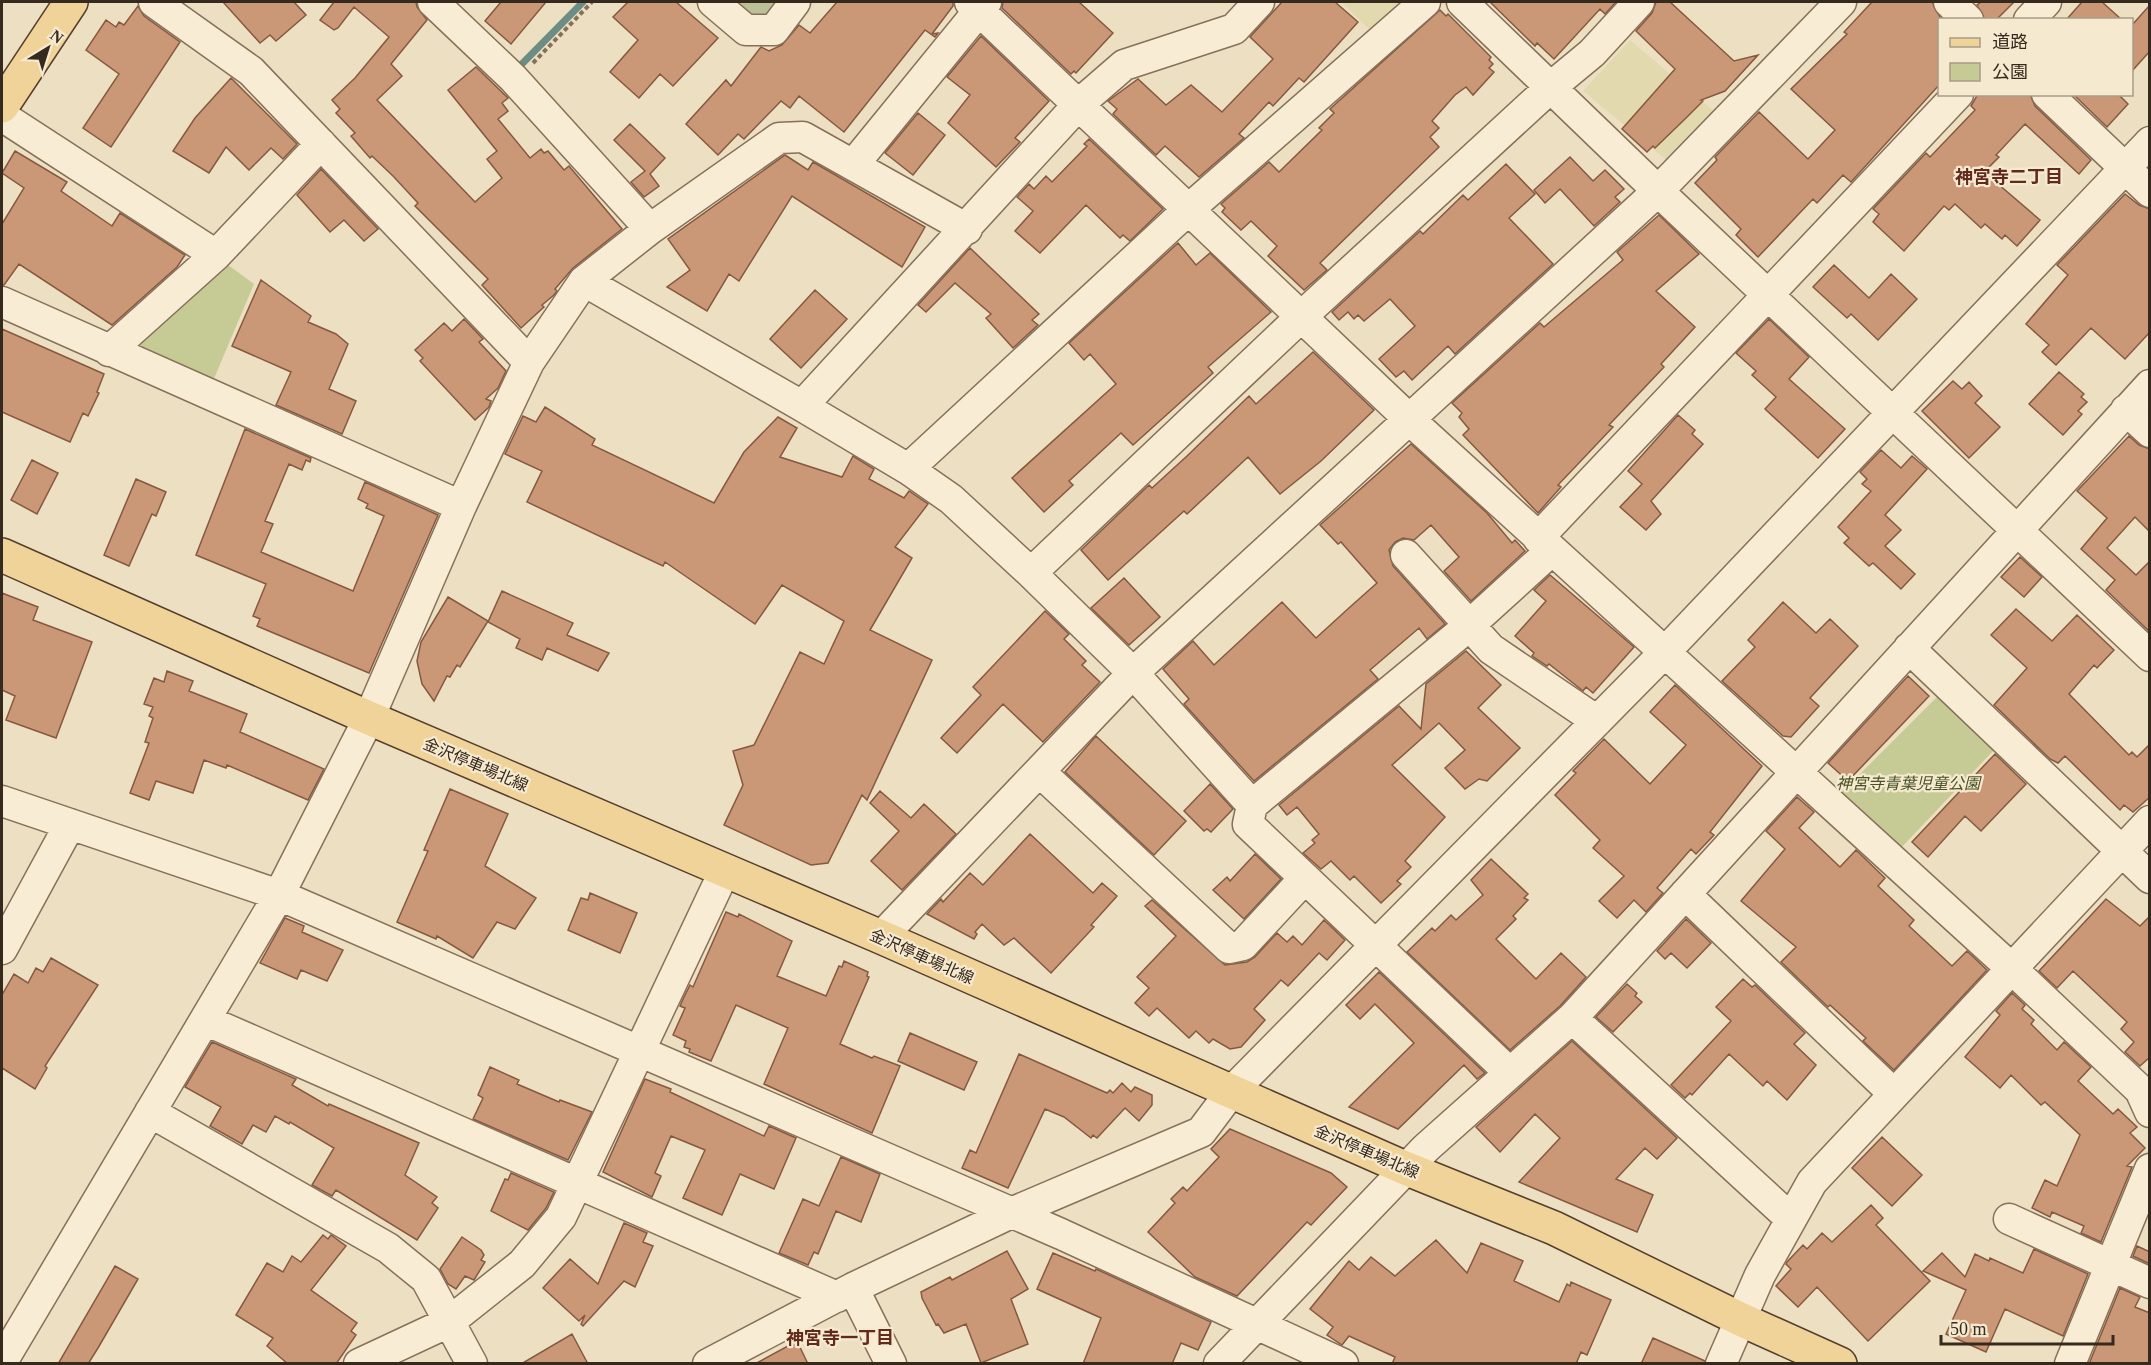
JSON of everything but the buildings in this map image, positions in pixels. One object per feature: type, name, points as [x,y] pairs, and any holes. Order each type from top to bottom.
[{"type":"main road","points":[[2,106],[71,2]]},
{"type":"main road","name":"金沢停車場北線","points":[[2,555],[369,718],[881,938],[1405,1168],[1554,1228],[1740,1319],[1840,1364]]},
{"type":"street","points":[[154,2],[251,71],[529,362]]},
{"type":"street","points":[[433,2],[516,81],[650,228]]},
{"type":"street","points":[[713,2],[746,30],[774,30],[795,2]]},
{"type":"street","points":[[802,406],[968,228],[1079,104],[1124,65],[1234,30],[1259,2]]},
{"type":"street","points":[[908,469],[1189,209],[1425,2]]},
{"type":"street","points":[[1462,2],[2016,532],[2150,656]]},
{"type":"street","points":[[1031,573],[1302,316],[1551,87],[1592,53],[1640,2]]},
{"type":"street","points":[[881,938],[1133,674],[1658,191],[1841,2]]},
{"type":"street","points":[[1949,2],[1966,18]]},
{"type":"street","points":[[2031,18],[2046,2]]},
{"type":"street","points":[[854,164],[978,4],[1079,104],[1410,420],[2011,968],[2140,1090],[2150,1112]]},
{"type":"street","points":[[1510,1073],[1248,824],[1252,805],[1469,626],[1767,295],[1956,96]]},
{"type":"street","points":[[2049,96],[2150,192]]},
{"type":"street","points":[[2,116],[216,255]]},
{"type":"street","points":[[6,1360],[279,895],[369,718],[461,506],[529,362],[584,281],[650,228],[779,138],[803,137],[968,228]]},
{"type":"street","points":[[708,1364],[845,1292],[1011,1213],[1201,1132],[1231,1092],[1664,652],[1893,415],[2150,142]]},
{"type":"street","points":[[109,351],[216,255],[321,144]]},
{"type":"street","points":[[584,281],[802,406],[908,469],[951,499],[1031,573],[1133,674],[1252,805]]},
{"type":"street","points":[[2,302],[461,506]]},
{"type":"street","points":[[1219,1364],[1405,1168],[1572,1018],[2150,385]]},
{"type":"street","points":[[2126,410],[2150,432]]},
{"type":"street","points":[[1406,555],[1491,649],[1597,721]]},
{"type":"street","points":[[1909,648],[2120,852],[2150,878]]},
{"type":"street","points":[[1040,772],[1229,948],[1243,945],[1305,878]]},
{"type":"street","points":[[2,801],[279,895],[1011,1213],[1342,1364]]},
{"type":"street","points":[[1721,1364],[1760,1275],[1812,1182],[2150,821]]},
{"type":"street","points":[[2,949],[70,824]]},
{"type":"street","points":[[359,1364],[449,1322],[522,1264],[561,1217],[642,1051],[724,872]]},
{"type":"street","points":[[1685,894],[1894,1094]]},
{"type":"street","points":[[1572,1018],[1791,1220]]},
{"type":"street","points":[[205,1020],[578,1183],[845,1292],[891,1364]]},
{"type":"street","points":[[150,1112],[388,1248],[426,1279],[472,1364]]},
{"type":"street","points":[[2070,1364],[2150,1169]]},
{"type":"street","points":[[2009,1219],[2150,1283]]},
{"type":"path","points":[[516,81],[592,2]]},
{"type":"shaded area","points":[[1341,2],[1404,2],[1371,31]]},
{"type":"shaded area","points":[[1630,40],[1716,113],[1671,164],[1583,91]]},
{"type":"green space","points":[[724,2],[785,2],[769,22],[747,23]]},
{"type":"green space","points":[[220,259],[254,284],[210,388],[120,349]]},
{"type":"green space","name":"神宮寺青葉児童公園","points":[[1937,697],[1994,750],[1899,850],[1840,794]]},
{"type":"waterway","points":[[515,71],[583,2]]},
{"type":"district","name":"神宮寺二丁目","points":[[2009,177]]},
{"type":"district","name":"神宮寺一丁目","points":[[840,1338]]}]
